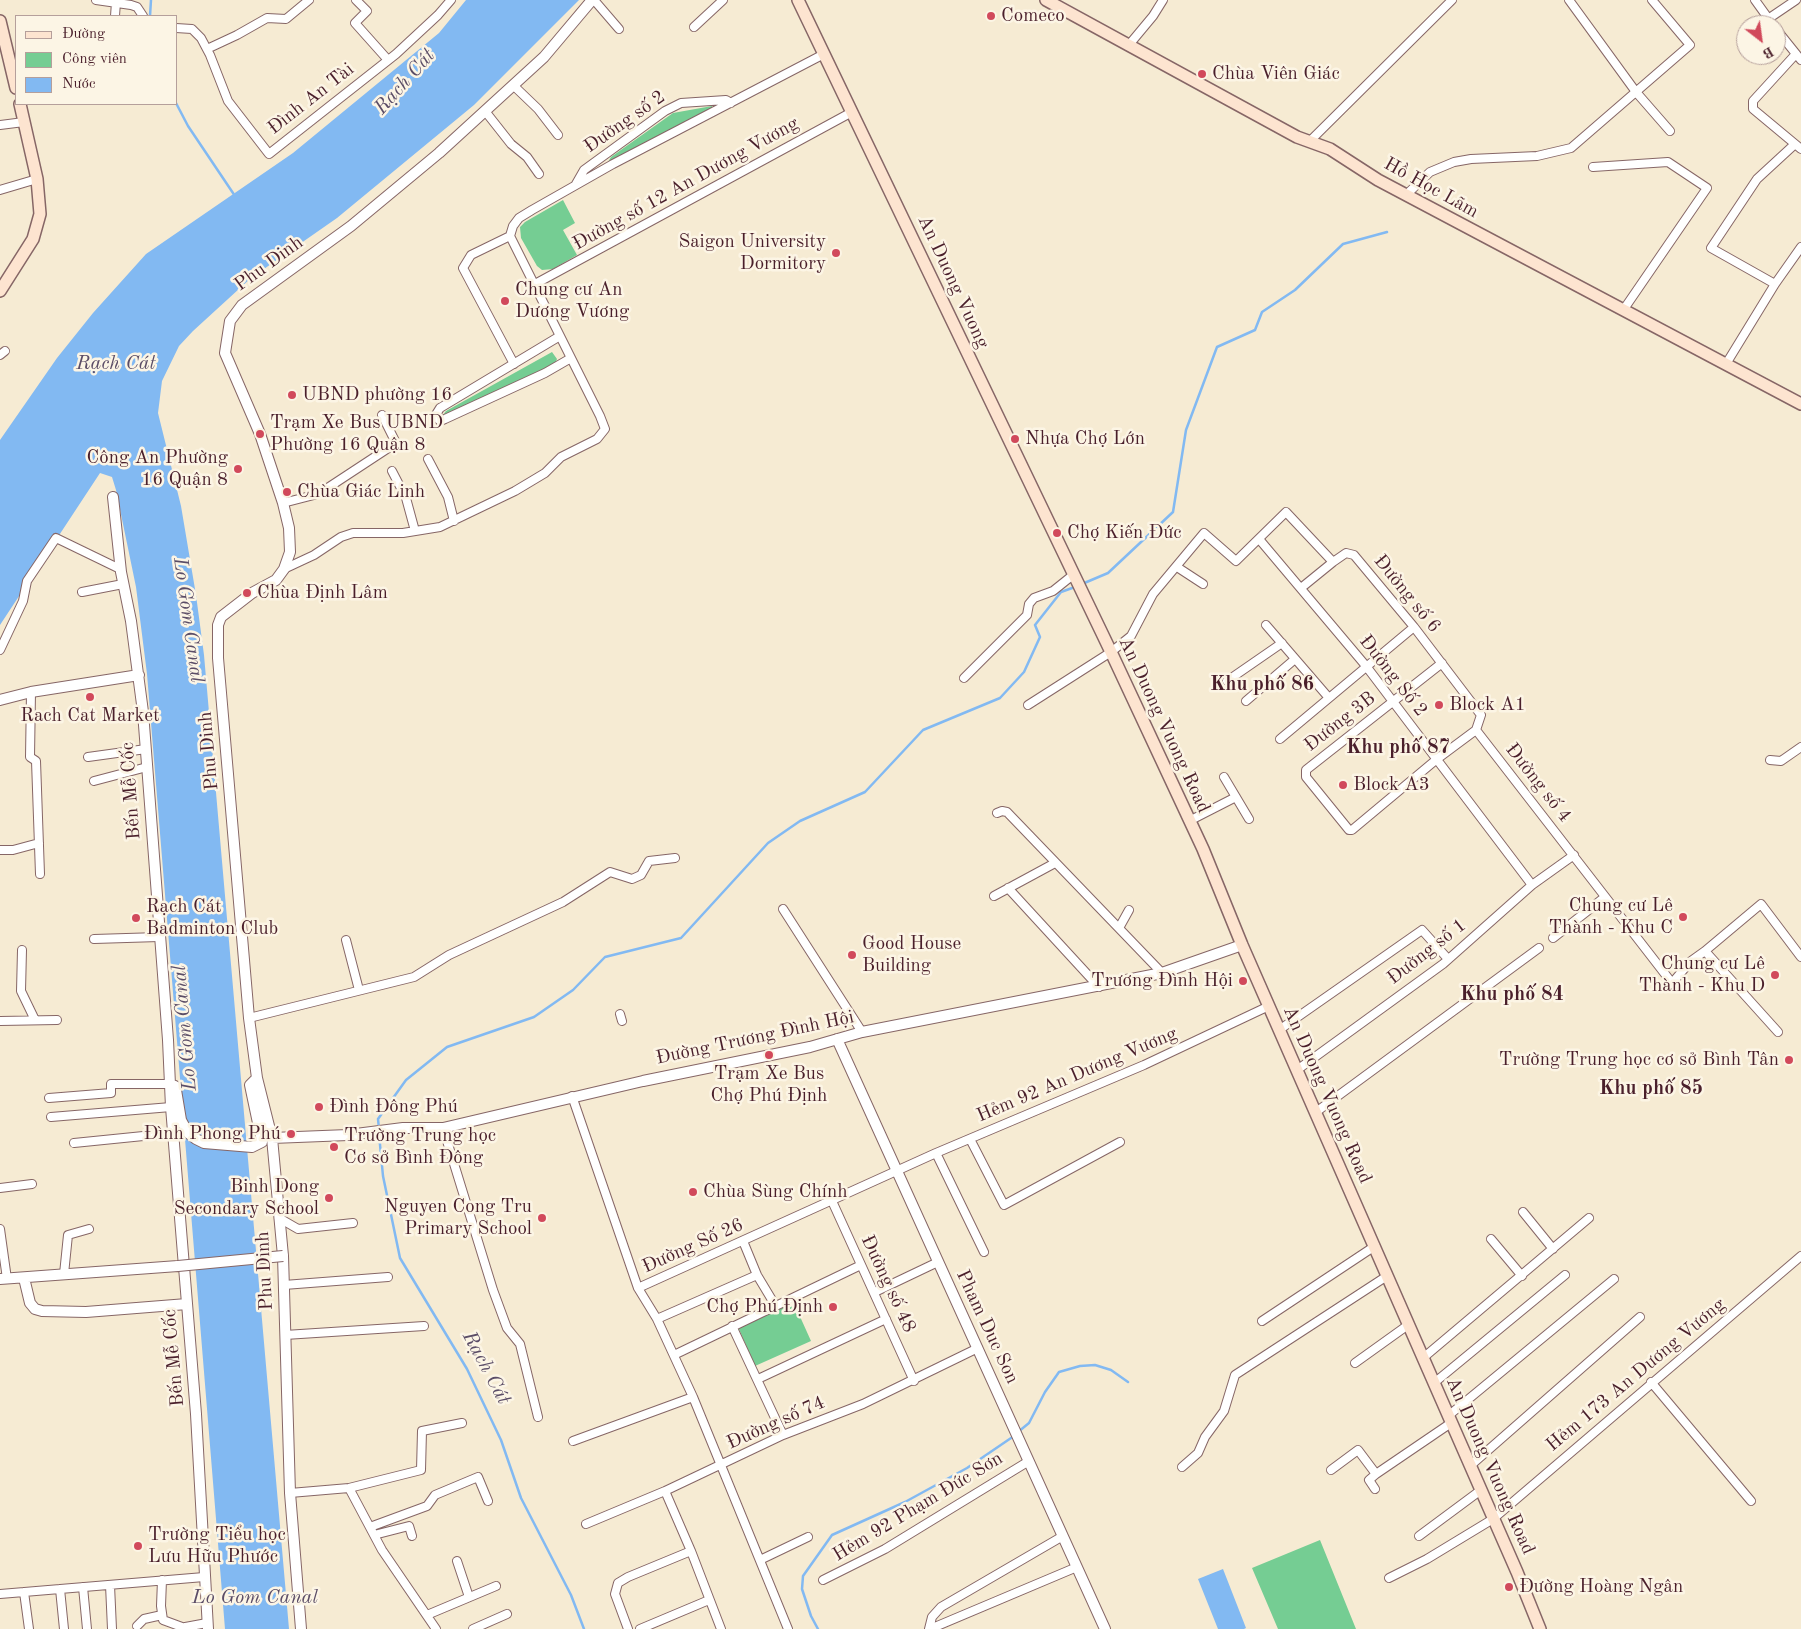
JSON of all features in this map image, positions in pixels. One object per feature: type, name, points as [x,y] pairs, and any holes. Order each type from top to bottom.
[{"type":"main road","name":"An Duong Vuong","points":[[798,0],[1074,577]]},
{"type":"main road","name":"Hồ Học Lãm","points":[[1046,0],[1298,137],[1311,140],[1330,149],[1378,180],[1801,404]]},
{"type":"main road","points":[[0,25],[5,40],[5,54],[15,85]]},
{"type":"main road","points":[[0,291],[27,249],[38,227],[41,199],[20,105]]},
{"type":"main road","name":"An Duong Vuong Road","points":[[1074,577],[1203,848],[1242,945],[1494,1518],[1540,1629]]},
{"type":"street","points":[[99,0],[136,7],[142,15]]},
{"type":"street","points":[[207,49],[237,35],[266,18],[286,19],[309,0]]},
{"type":"street","points":[[356,0],[367,11],[355,22],[388,60]]},
{"type":"street","name":"Đình An Tài","points":[[178,28],[192,29],[207,49],[224,94],[269,154],[388,60],[438,15],[451,0]]},
{"type":"street","points":[[593,0],[619,29]]},
{"type":"street","name":"Phu Dinh","points":[[301,1629],[290,1493],[283,1256],[272,1138],[257,1078],[249,1018],[218,658],[218,625],[221,618],[252,593],[276,580],[284,569],[290,552],[289,528],[283,503],[260,434],[225,353],[230,321],[242,305],[308,258],[439,153],[544,57],[593,0]]},
{"type":"street","points":[[694,27],[723,0]]},
{"type":"street","points":[[1128,46],[1153,16],[1163,0]]},
{"type":"street","points":[[1311,140],[1452,0]]},
{"type":"street","points":[[1569,0],[1636,92],[1670,131]]},
{"type":"street","points":[[1406,195],[1430,172],[1454,162],[1471,159],[1537,156],[1571,148],[1690,45],[1652,0]]},
{"type":"street","points":[[1755,0],[1766,15]]},
{"type":"street","points":[[1779,15],[1796,0]]},
{"type":"street","points":[[115,15],[116,2]]},
{"type":"street","points":[[1775,284],[1711,248],[1757,179],[1798,146],[1753,109],[1753,101],[1798,58],[1786,42]]},
{"type":"street","name":"Đường số 2","points":[[510,236],[513,226],[519,218],[576,184],[824,54]]},
{"type":"street","points":[[514,86],[538,109],[558,135]]},
{"type":"street","name":"Đường số 2","points":[[576,184],[584,170],[673,107],[681,103],[703,100],[726,100],[731,103]]},
{"type":"street","points":[[485,111],[511,144],[527,157],[539,174]]},
{"type":"street","name":"Đường số 12 An Dương Vương","points":[[536,284],[852,112]]},
{"type":"street","points":[[0,125],[24,122]]},
{"type":"street","points":[[1593,167],[1666,161],[1707,188],[1624,309]]},
{"type":"street","points":[[0,190],[37,179]]},
{"type":"street","points":[[284,569],[314,555],[341,537],[353,533],[415,531],[440,527],[454,521],[545,473],[561,457],[585,447],[597,439],[605,429],[536,284],[510,236],[471,255],[464,268],[514,364]]},
{"type":"street","points":[[1726,364],[1775,284],[1801,247]]},
{"type":"street","points":[[560,336],[440,408],[435,412],[437,419],[445,419],[545,373],[571,358]]},
{"type":"street","points":[[283,503],[314,495],[326,489],[396,444],[382,415]]},
{"type":"street","points":[[428,460],[448,497],[454,521]]},
{"type":"street","points":[[392,471],[406,498],[415,531]]},
{"type":"street","name":"Bến Mễ Cốc","points":[[114,497],[120,569],[139,675],[168,1040],[169,1084],[175,1086],[176,1090],[173,1133],[196,1414],[207,1626]]},
{"type":"street","points":[[1028,705],[1111,652],[1131,636],[1153,594],[1177,568],[1204,533],[1236,561],[1286,512],[1333,562],[1301,588]]},
{"type":"street","points":[[0,650],[23,601],[27,581],[56,538],[120,569]]},
{"type":"street","name":"Đường Số 2","points":[[1260,539],[1366,666],[1532,885]]},
{"type":"street","name":"Đường số 6","points":[[1333,562],[1346,553],[1354,556],[1414,627],[1482,715],[1476,730]]},
{"type":"street","points":[[1177,568],[1203,584]]},
{"type":"street","points":[[964,678],[1027,614],[1029,604],[1034,598],[1053,591],[1074,577]]},
{"type":"street","points":[[82,592],[123,584]]},
{"type":"street","points":[[1266,625],[1329,698]]},
{"type":"street","points":[[1280,739],[1414,627]]},
{"type":"street","points":[[1227,681],[1282,643]]},
{"type":"street","points":[[1246,701],[1295,659]]},
{"type":"street","name":"Đường 3B","points":[[1437,759],[1352,830],[1349,830],[1306,777],[1306,770],[1442,664]]},
{"type":"street","points":[[0,700],[31,692],[139,675]]},
{"type":"street","points":[[31,692],[30,757],[36,760],[40,874]]},
{"type":"street","points":[[1437,759],[1476,730]]},
{"type":"street","name":"Đường số 4","points":[[1476,730],[1672,983],[1691,961],[1705,951]]},
{"type":"street","points":[[1770,760],[1781,761],[1801,748]]},
{"type":"street","points":[[88,757],[146,750]]},
{"type":"street","points":[[94,780],[147,766]]},
{"type":"street","points":[[1224,777],[1249,819]]},
{"type":"street","points":[[1189,821],[1236,797]]},
{"type":"street","points":[[997,813],[1002,811],[1008,812],[1162,973]]},
{"type":"street","points":[[0,850],[13,850],[39,843]]},
{"type":"street","name":"Đường số 1","points":[[1297,1070],[1448,959],[1532,885],[1574,855]]},
{"type":"street","points":[[249,1018],[414,976],[449,955],[563,902],[610,872],[632,879],[641,875],[649,861],[675,858]]},
{"type":"street","points":[[994,896],[1055,863]]},
{"type":"street","points":[[1008,888],[1099,987]]},
{"type":"street","points":[[1554,938],[1605,897]]},
{"type":"street","points":[[1778,1032],[1705,951],[1761,904],[1801,957]]},
{"type":"street","points":[[783,909],[862,1032]]},
{"type":"street","points":[[1119,928],[1130,910]]},
{"type":"street","points":[[1279,1030],[1422,930],[1448,959]]},
{"type":"street","points":[[94,939],[159,937]]},
{"type":"street","points":[[346,940],[359,990]]},
{"type":"street","name":"Đường Trương Đình Hội","points":[[272,1138],[348,1135],[403,1128],[443,1128],[572,1096],[837,1040],[862,1032],[1099,987],[1162,973],[1242,945]]},
{"type":"street","points":[[1316,1112],[1539,948]]},
{"type":"street","points":[[22,950],[21,991],[36,1020]]},
{"type":"street","name":"Hẻm 92 An Dương Vương","points":[[896,1171],[1144,1065],[1269,1006]]},
{"type":"street","points":[[0,1021],[57,1020]]},
{"type":"street","name":"Pham Duc Son","points":[[837,1040],[1105,1629]]},
{"type":"street","points":[[51,1117],[174,1106],[188,1133],[204,1143],[256,1146],[262,1142],[262,1139],[250,1085],[257,1078]]},
{"type":"street","points":[[49,1098],[111,1093],[111,1084],[169,1084]]},
{"type":"street","points":[[572,1096],[638,1288],[657,1319],[693,1397],[788,1629]]},
{"type":"street","points":[[443,1128],[493,1290],[507,1328],[520,1344],[538,1416]]},
{"type":"street","points":[[74,1143],[173,1133]]},
{"type":"street","points":[[970,1139],[1004,1206],[1120,1142]]},
{"type":"street","points":[[936,1153],[984,1252]]},
{"type":"street","name":"Đường Số 26","points":[[638,1288],[896,1171]]},
{"type":"street","points":[[0,1188],[32,1184]]},
{"type":"street","name":"Đường số 48","points":[[832,1200],[914,1381]]},
{"type":"street","points":[[1523,1212],[1553,1249]]},
{"type":"street","points":[[279,1218],[298,1229],[353,1222]]},
{"type":"street","points":[[1422,1358],[1589,1218]]},
{"type":"street","points":[[0,1229],[3,1279],[283,1256]]},
{"type":"street","points":[[64,1274],[68,1235],[89,1229]]},
{"type":"street","points":[[1490,1238],[1522,1276]]},
{"type":"street","points":[[743,1241],[757,1274],[775,1305]]},
{"type":"street","points":[[1262,1321],[1375,1246]]},
{"type":"street","name":"Hẻm 173 An Dương Vương","points":[[1389,1578],[1427,1559],[1494,1518],[1651,1382],[1801,1256]]},
{"type":"street","name":"Đường số 48","points":[[875,1292],[938,1262]]},
{"type":"street","points":[[674,1355],[861,1265]]},
{"type":"street","points":[[657,1319],[757,1274]]},
{"type":"street","points":[[1434,1383],[1565,1275]]},
{"type":"street","points":[[1182,1467],[1198,1453],[1205,1436],[1224,1412],[1235,1375],[1387,1276]]},
{"type":"street","points":[[284,1285],[388,1277]]},
{"type":"street","points":[[24,1278],[30,1303],[35,1309],[42,1311],[86,1312],[187,1304]]},
{"type":"street","points":[[1376,1489],[1368,1480],[1450,1419],[1614,1279]]},
{"type":"street","points":[[1470,1466],[1640,1317]]},
{"type":"street","points":[[758,1379],[886,1319]]},
{"type":"street","points":[[1355,1362],[1408,1325]]},
{"type":"street","points":[[285,1335],[424,1326]]},
{"type":"street","points":[[732,1326],[783,1434]]},
{"type":"street","name":"Đường số 74","points":[[586,1524],[722,1465],[783,1434],[863,1404],[914,1381],[978,1348]]},
{"type":"street","points":[[1651,1382],[1751,1501]]},
{"type":"street","points":[[573,1441],[693,1397]]},
{"type":"street","points":[[290,1493],[349,1488],[421,1470],[422,1431],[462,1423]]},
{"type":"street","points":[[1331,1470],[1358,1450],[1376,1474]]},
{"type":"street","name":"Hẻm 92 Phạm Đức Sơn","points":[[823,1580],[885,1549],[1029,1461]]},
{"type":"street","points":[[370,1527],[427,1506],[434,1495],[478,1477],[488,1500]]},
{"type":"street","points":[[349,1488],[374,1536],[436,1629]]},
{"type":"street","points":[[1419,1536],[1481,1490]]},
{"type":"street","points":[[665,1491],[691,1551],[720,1629]]},
{"type":"street","points":[[374,1536],[408,1526],[412,1536]]},
{"type":"street","points":[[929,1629],[932,1617],[941,1607],[1063,1536]]},
{"type":"street","points":[[760,1560],[808,1537]]},
{"type":"street","points":[[628,1629],[615,1594],[618,1583],[628,1576],[691,1551]]},
{"type":"street","points":[[457,1561],[469,1597]]},
{"type":"street","points":[[929,1629],[1077,1567]]},
{"type":"street","points":[[0,1594],[204,1577]]},
{"type":"street","points":[[162,1580],[163,1620],[180,1628],[207,1626]]},
{"type":"street","points":[[110,1585],[112,1629]]},
{"type":"street","points":[[426,1615],[496,1586]]},
{"type":"street","points":[[83,1587],[86,1629]]},
{"type":"street","points":[[60,1589],[64,1629]]},
{"type":"street","points":[[24,1592],[28,1629]]},
{"type":"street","points":[[640,1629],[709,1600]]},
{"type":"street","points":[[473,1629],[507,1614]]},
{"type":"street","points":[[138,1626],[144,1619],[162,1615]]},
{"type":"green space","points":[[712,106],[712,108],[612,162],[608,162],[611,157],[673,113]]},
{"type":"green space","points":[[563,200],[575,223],[563,230],[577,255],[553,269],[542,270],[537,266],[521,238],[520,227],[525,222]]},
{"type":"green space","points":[[552,352],[557,359],[555,364],[451,415],[443,415],[446,411]]},
{"type":"green space","points":[[793,1301],[811,1341],[755,1366],[738,1327]]},
{"type":"green space","points":[[1320,1540],[1356,1629],[1278,1629],[1252,1568]]},
{"type":"water","name":"Lo Gom Canal","points":[[466,0],[579,0],[474,105],[337,218],[251,278],[179,346],[162,381],[158,413],[181,506],[204,655],[289,1629],[225,1629],[147,674],[136,587],[112,477],[100,473],[0,625],[0,440],[57,358],[93,313],[146,254],[293,153],[439,33]]},
{"type":"water","points":[[1223,1569],[1246,1628],[1244,1629],[1218,1629],[1198,1579]]},
{"type":"waterway","points":[[150,15],[151,0]]},
{"type":"waterway","points":[[177,105],[188,126],[235,196]]},
{"type":"waterway","points":[[1082,584],[1108,573],[1173,512],[1186,430],[1217,347],[1255,330],[1262,312],[1295,290],[1343,244],[1387,232]]},
{"type":"waterway","points":[[379,1129],[378,1119],[406,1080],[447,1047],[534,1017],[573,990],[605,957],[681,938],[768,843],[800,821],[865,792],[923,730],[1000,698],[1024,672],[1040,637],[1035,625],[1061,592],[1075,587]]},
{"type":"waterway","name":"Rạch Cát","points":[[379,1134],[383,1176],[400,1258],[467,1369],[501,1440],[521,1498],[571,1595],[584,1629]]},
{"type":"waterway","points":[[1018,1432],[1029,1423],[1045,1392],[1059,1372],[1080,1366],[1095,1365],[1111,1370],[1128,1382]]},
{"type":"waterway","points":[[818,1629],[811,1616],[802,1589],[803,1576],[832,1535],[905,1502],[967,1468],[1014,1436]]},
{"type":"place","name":"Comeco","points":[[991,16]]},
{"type":"place","name":"Chùa Viên Giác","points":[[1202,74]]},
{"type":"place","name":"Saigon University Dormitory","points":[[836,253]]},
{"type":"place","name":"Chung cư An Dương Vương","points":[[505,301]]},
{"type":"place","name":"UBND phường 16","points":[[292,395]]},
{"type":"place","name":"Trạm Xe Bus UBND Phường 16 Quận 8","points":[[260,434]]},
{"type":"place","name":"Nhựa Chợ Lớn","points":[[1015,439]]},
{"type":"place","name":"Công An Phường 16 Quận 8","points":[[238,469]]},
{"type":"place","name":"Chùa Giác Linh","points":[[287,492]]},
{"type":"place","name":"Chợ Kiến Đức","points":[[1057,533]]},
{"type":"place","name":"Chùa Định Lâm","points":[[247,593]]},
{"type":"place","name":"Rach Cat Market","points":[[90,697]]},
{"type":"place","name":"Block A1","points":[[1439,705]]},
{"type":"place","name":"Block A3","points":[[1343,785]]},
{"type":"place","name":"Chung cư Lê Thành - Khu C","points":[[1683,917]]},
{"type":"place","name":"Rạch Cát Badminton Club","points":[[136,918]]},
{"type":"place","name":"Good House Building","points":[[852,955]]},
{"type":"place","name":"Chung cư Lê Thành - Khu D","points":[[1775,975]]},
{"type":"place","name":"Trương Đình Hội","points":[[1243,981]]},
{"type":"place","name":"Trạm Xe Bus Chợ Phú Định","points":[[769,1055]]},
{"type":"place","name":"Trường Trung học cơ sở Bình Tân","points":[[1789,1060]]},
{"type":"place","name":"Đình Đông Phú","points":[[319,1107]]},
{"type":"place","name":"Đình Phong Phú","points":[[291,1134]]},
{"type":"place","name":"Trường Trung học Cơ sở Bình Đông","points":[[334,1147]]},
{"type":"place","name":"Chùa Sùng Chính","points":[[693,1192]]},
{"type":"place","name":"Binh Dong Secondary School","points":[[329,1198]]},
{"type":"place","name":"Nguyen Cong Tru Primary School","points":[[542,1218]]},
{"type":"place","name":"Chợ Phú Định","points":[[833,1307]]},
{"type":"place","name":"Trường Tiểu học Lưu Hữu Phước","points":[[138,1546]]},
{"type":"place","name":"Đường Hoàng Ngân","points":[[1509,1587]]},
{"type":"district","name":"Khu phố 86","points":[[1262,685]]},
{"type":"district","name":"Khu phố 87","points":[[1398,748]]},
{"type":"district","name":"Khu phố 84","points":[[1512,995]]},
{"type":"district","name":"Khu phố 85","points":[[1651,1089]]}]
